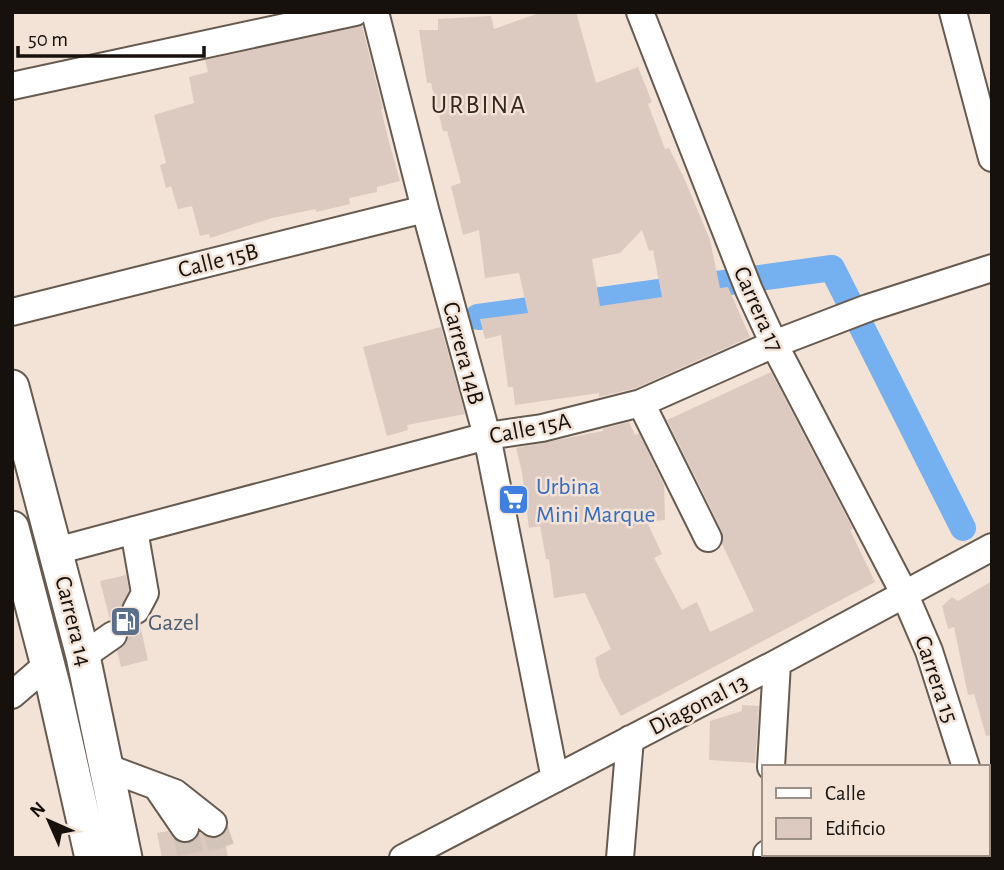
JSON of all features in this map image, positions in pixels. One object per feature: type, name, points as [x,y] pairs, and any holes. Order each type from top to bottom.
[{"type":"main road","name":"Carrera 14","points":[[12,387],[83,656],[125,858]]},
{"type":"main road","name":"Carrera 14","points":[[12,528],[48,664],[92,858]]},
{"type":"street","points":[[12,86],[355,12]]},
{"type":"street","name":"Carrera 14B","points":[[375,12],[487,436],[555,779]]},
{"type":"street","name":"Carrera 17","points":[[640,12],[749,290],[774,344],[904,593]]},
{"type":"street","points":[[953,12],[992,158]]},
{"type":"street","name":"Calle 15B","points":[[12,312],[425,209]]},
{"type":"street","name":"Calle 15A","points":[[56,551],[487,436],[542,428],[641,403],[774,344],[868,308],[992,268]]},
{"type":"street","points":[[641,403],[708,538]]},
{"type":"street","points":[[134,530],[145,593],[136,610]]},
{"type":"street","name":"Diagonal 13","points":[[403,858],[777,663],[992,547]]},
{"type":"street","name":"Carrera 15","points":[[904,593],[929,651],[965,765]]},
{"type":"street","points":[[83,656],[113,635]]},
{"type":"street","points":[[771,765],[777,663]]},
{"type":"street","points":[[12,695],[48,664]]},
{"type":"street","points":[[620,858],[630,739]]},
{"type":"street","points":[[108,768],[175,793],[213,823]]},
{"type":"street","points":[[157,786],[185,828]]},
{"type":"building","points":[[542,12],[576,12],[596,83],[638,67],[652,102],[648,104],[665,149],[669,148],[684,178],[710,240],[720,288],[728,287],[750,337],[636,388],[599,397],[599,393],[515,405],[513,387],[508,387],[501,335],[485,339],[480,319],[528,313],[519,273],[485,278],[479,230],[463,235],[451,186],[461,183],[447,131],[443,131],[431,83],[427,83],[419,30],[438,30],[438,19],[491,16],[494,29]],"holes":[[[642,230],[649,251],[653,250],[662,297],[600,306],[592,259],[620,253]]]},
{"type":"building","points":[[362,26],[400,181],[377,187],[377,192],[349,198],[350,204],[272,218],[210,238],[209,234],[200,236],[192,206],[178,209],[171,186],[166,188],[160,165],[166,163],[154,115],[194,103],[189,77],[208,72],[205,60]]},
{"type":"building","points":[[441,327],[465,414],[407,425],[408,430],[387,436],[363,347]]},
{"type":"building","points":[[771,372],[853,529],[850,530],[875,582],[621,716],[600,678],[595,658],[611,649],[585,593],[554,598],[549,559],[546,559],[540,526],[529,528],[516,448],[603,431],[629,422],[635,435],[639,433],[664,485],[665,520],[647,522],[662,554],[654,558],[682,610],[697,602],[710,632],[754,611],[722,544],[722,531],[667,420]]},
{"type":"building","name":"Gazel","points":[[126,575],[129,590],[120,611],[128,624],[140,625],[148,660],[121,667],[117,651],[127,642],[129,633],[120,621],[110,620],[100,581]]},
{"type":"building","points":[[992,581],[992,735],[986,736],[974,694],[968,695],[954,627],[948,629],[942,606],[952,597],[958,601]]},
{"type":"building","points":[[742,705],[759,706],[755,763],[709,760],[710,721],[742,711]]},
{"type":"building","points":[[168,831],[178,842],[186,844],[194,841],[200,833],[211,839],[224,834],[228,858],[162,858],[157,833]]},
{"type":"waterway","points":[[478,317],[832,268],[963,528]]},
{"type":"tunnel","points":[[113,635],[124,628],[136,610]]},
{"type":"tunnel","points":[[213,823],[225,858]]},
{"type":"tunnel","points":[[185,828],[191,858]]},
{"type":"place","name":"Urbina Mini Marque","points":[[513,500]]},
{"type":"place","name":"Gazel","points":[[125,622]]},
{"type":"district","name":"URBINA","points":[[479,104]]}]
